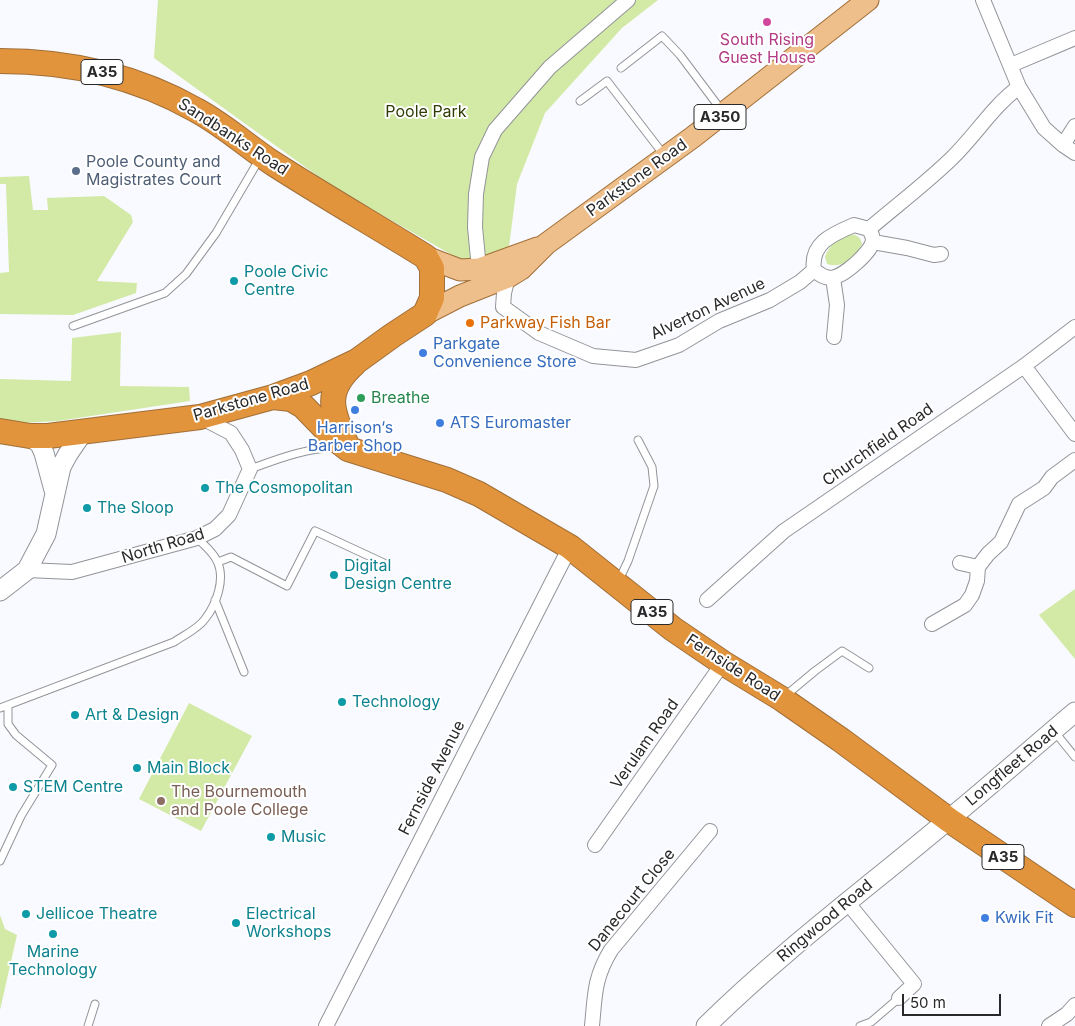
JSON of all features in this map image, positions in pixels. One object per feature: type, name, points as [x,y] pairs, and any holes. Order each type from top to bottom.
[{"type":"highway","name":"Sandbanks Road","points":[[0,61],[27,61],[94,70],[152,88],[198,110],[261,156],[429,268]]},
{"type":"highway","points":[[425,314],[432,298],[429,268]]},
{"type":"highway","name":"Parkstone Road","points":[[1,433],[48,436],[200,417],[273,397],[311,383],[358,361],[425,314]]},
{"type":"highway","name":"A35","points":[[348,448],[335,417],[333,400],[337,386],[345,372],[358,361]]},
{"type":"highway","name":"Fernside Road","points":[[273,397],[291,399],[303,406],[334,438],[348,448],[447,480],[478,494],[570,547],[673,629],[723,663],[782,699],[879,767],[949,820],[1075,905]]},
{"type":"main road","name":"Parkstone Road","points":[[425,314],[460,296],[508,277],[521,268],[546,244],[666,157],[868,0]]},
{"type":"main road","name":"Parkstone Road","points":[[429,268],[479,269],[546,244]]},
{"type":"main road","points":[[0,591],[26,570],[46,534],[61,467],[83,432]]},
{"type":"main road","points":[[30,436],[40,444],[44,453],[55,494]]},
{"type":"main road","name":"Longfleet Road","points":[[949,820],[1075,712]]},
{"type":"main road","name":"Ringwood Road","points":[[706,1026],[735,997],[847,902],[949,820]]},
{"type":"street","points":[[479,269],[475,227],[476,194],[482,157],[495,130],[550,67],[628,0]]},
{"type":"street","points":[[983,0],[1012,65],[1019,87],[1044,128],[1069,149],[1075,126]]},
{"type":"street","points":[[1012,65],[1075,38]]},
{"type":"street","points":[[941,254],[934,256],[907,248],[871,235],[854,225],[835,233],[822,243],[814,254],[814,270],[823,277],[833,278],[848,271],[869,249],[871,235],[951,160],[1006,97],[1019,87]]},
{"type":"street","name":"Alverton Avenue","points":[[508,277],[503,307],[539,333],[593,356],[636,360],[679,344],[719,321],[770,300],[800,282],[814,270]]},
{"type":"street","points":[[833,278],[837,305],[834,337]]},
{"type":"street","name":"Churchfield Road","points":[[707,600],[784,531],[1024,366],[1075,327]]},
{"type":"street","points":[[1024,366],[1075,434]]},
{"type":"street","points":[[200,417],[231,433],[242,450],[250,469]]},
{"type":"street","points":[[932,624],[966,605],[977,581],[978,567],[988,554],[1002,542],[1019,504],[1044,488],[1052,477],[1075,460]]},
{"type":"street","name":"North Road","points":[[26,570],[72,572],[196,538],[215,529],[229,516],[250,469]]},
{"type":"street","name":"Fernside Avenue","points":[[326,1026],[570,547]]},
{"type":"street","points":[[960,563],[978,567]]},
{"type":"street","name":"Verulam Road","points":[[595,845],[723,663]]},
{"type":"street","name":"Danecourt Close","points":[[592,1026],[594,999],[602,966],[612,950],[710,832]]},
{"type":"street","points":[[847,902],[914,984],[900,998]]},
{"type":"street","points":[[1049,1026],[1067,1014],[1075,1005]]},
{"type":"lane","points":[[621,68],[662,36],[680,55],[724,113]]},
{"type":"lane","points":[[580,101],[607,81],[666,157]]},
{"type":"lane","points":[[73,326],[165,293],[186,274],[216,233],[261,156]]},
{"type":"lane","points":[[617,585],[628,561],[654,486],[652,466],[638,440]]},
{"type":"lane","name":"Fernside Road","points":[[250,469],[318,448],[348,448]]},
{"type":"lane","points":[[218,562],[231,557],[287,586],[315,531],[386,564]]},
{"type":"lane","points":[[0,708],[174,642],[205,620],[216,600],[221,576],[218,562],[196,538]]},
{"type":"lane","points":[[216,600],[244,672]]},
{"type":"lane","points":[[782,699],[815,670],[842,651],[869,668]]},
{"type":"lane","points":[[0,861],[21,816],[52,765],[16,735],[8,724],[8,705]]},
{"type":"lane","points":[[1054,730],[1075,757]]},
{"type":"lane","points":[[860,1026],[871,1022],[900,998]]},
{"type":"lane","points":[[88,1026],[95,1004]]},
{"type":"green space","name":"Poole Park","points":[[158,0],[658,0],[622,28],[545,113],[517,184],[509,247],[466,263],[333,187],[154,58]]},
{"type":"green space","points":[[29,176],[33,210],[48,210],[47,198],[104,196],[131,215],[133,222],[97,281],[137,283],[136,293],[73,315],[0,314],[0,273],[9,272],[6,184],[0,184],[0,177]]},
{"type":"green space","points":[[849,234],[856,235],[861,239],[862,244],[859,249],[852,258],[843,264],[827,264],[825,257],[829,249],[837,240]]},
{"type":"green space","points":[[121,332],[120,386],[189,387],[190,401],[58,421],[22,423],[0,419],[0,379],[71,381],[72,338]]},
{"type":"green space","points":[[1075,589],[1075,659],[1039,615]]},
{"type":"green space","points":[[189,703],[252,736],[201,831],[139,799]]},
{"type":"green space","points":[[0,915],[5,929],[17,935],[0,1010]]},
{"type":"place","name":"South Rising Guest House","points":[[767,22]]},
{"type":"place","name":"Poole County and Magistrates Court","points":[[76,171]]},
{"type":"place","name":"Poole Civic Centre","points":[[234,281]]},
{"type":"place","name":"Parkway Fish Bar","points":[[470,323]]},
{"type":"place","name":"Parkgate Convenience Store","points":[[423,353]]},
{"type":"place","name":"Breathe","points":[[361,398]]},
{"type":"place","name":"Harrison‘s Barber Shop","points":[[355,410]]},
{"type":"place","name":"ATS Euromaster","points":[[440,423]]},
{"type":"place","name":"The Cosmopolitan","points":[[205,488]]},
{"type":"place","name":"The Sloop","points":[[87,508]]},
{"type":"place","name":"Digital Design Centre","points":[[334,575]]},
{"type":"place","name":"Technology","points":[[342,702]]},
{"type":"place","name":"Art & Design","points":[[75,715]]},
{"type":"place","name":"Main Block","points":[[137,768]]},
{"type":"place","name":"STEM Centre","points":[[13,787]]},
{"type":"place","name":"The Bournemouth and Poole College","points":[[161,801]]},
{"type":"place","name":"Music","points":[[271,837]]},
{"type":"place","name":"Jellicoe Theatre","points":[[26,914]]},
{"type":"place","name":"Kwik Fit","points":[[985,918]]},
{"type":"place","name":"Electrical Workshops","points":[[236,923]]},
{"type":"place","name":"Marine Technology","points":[[53,934]]}]
